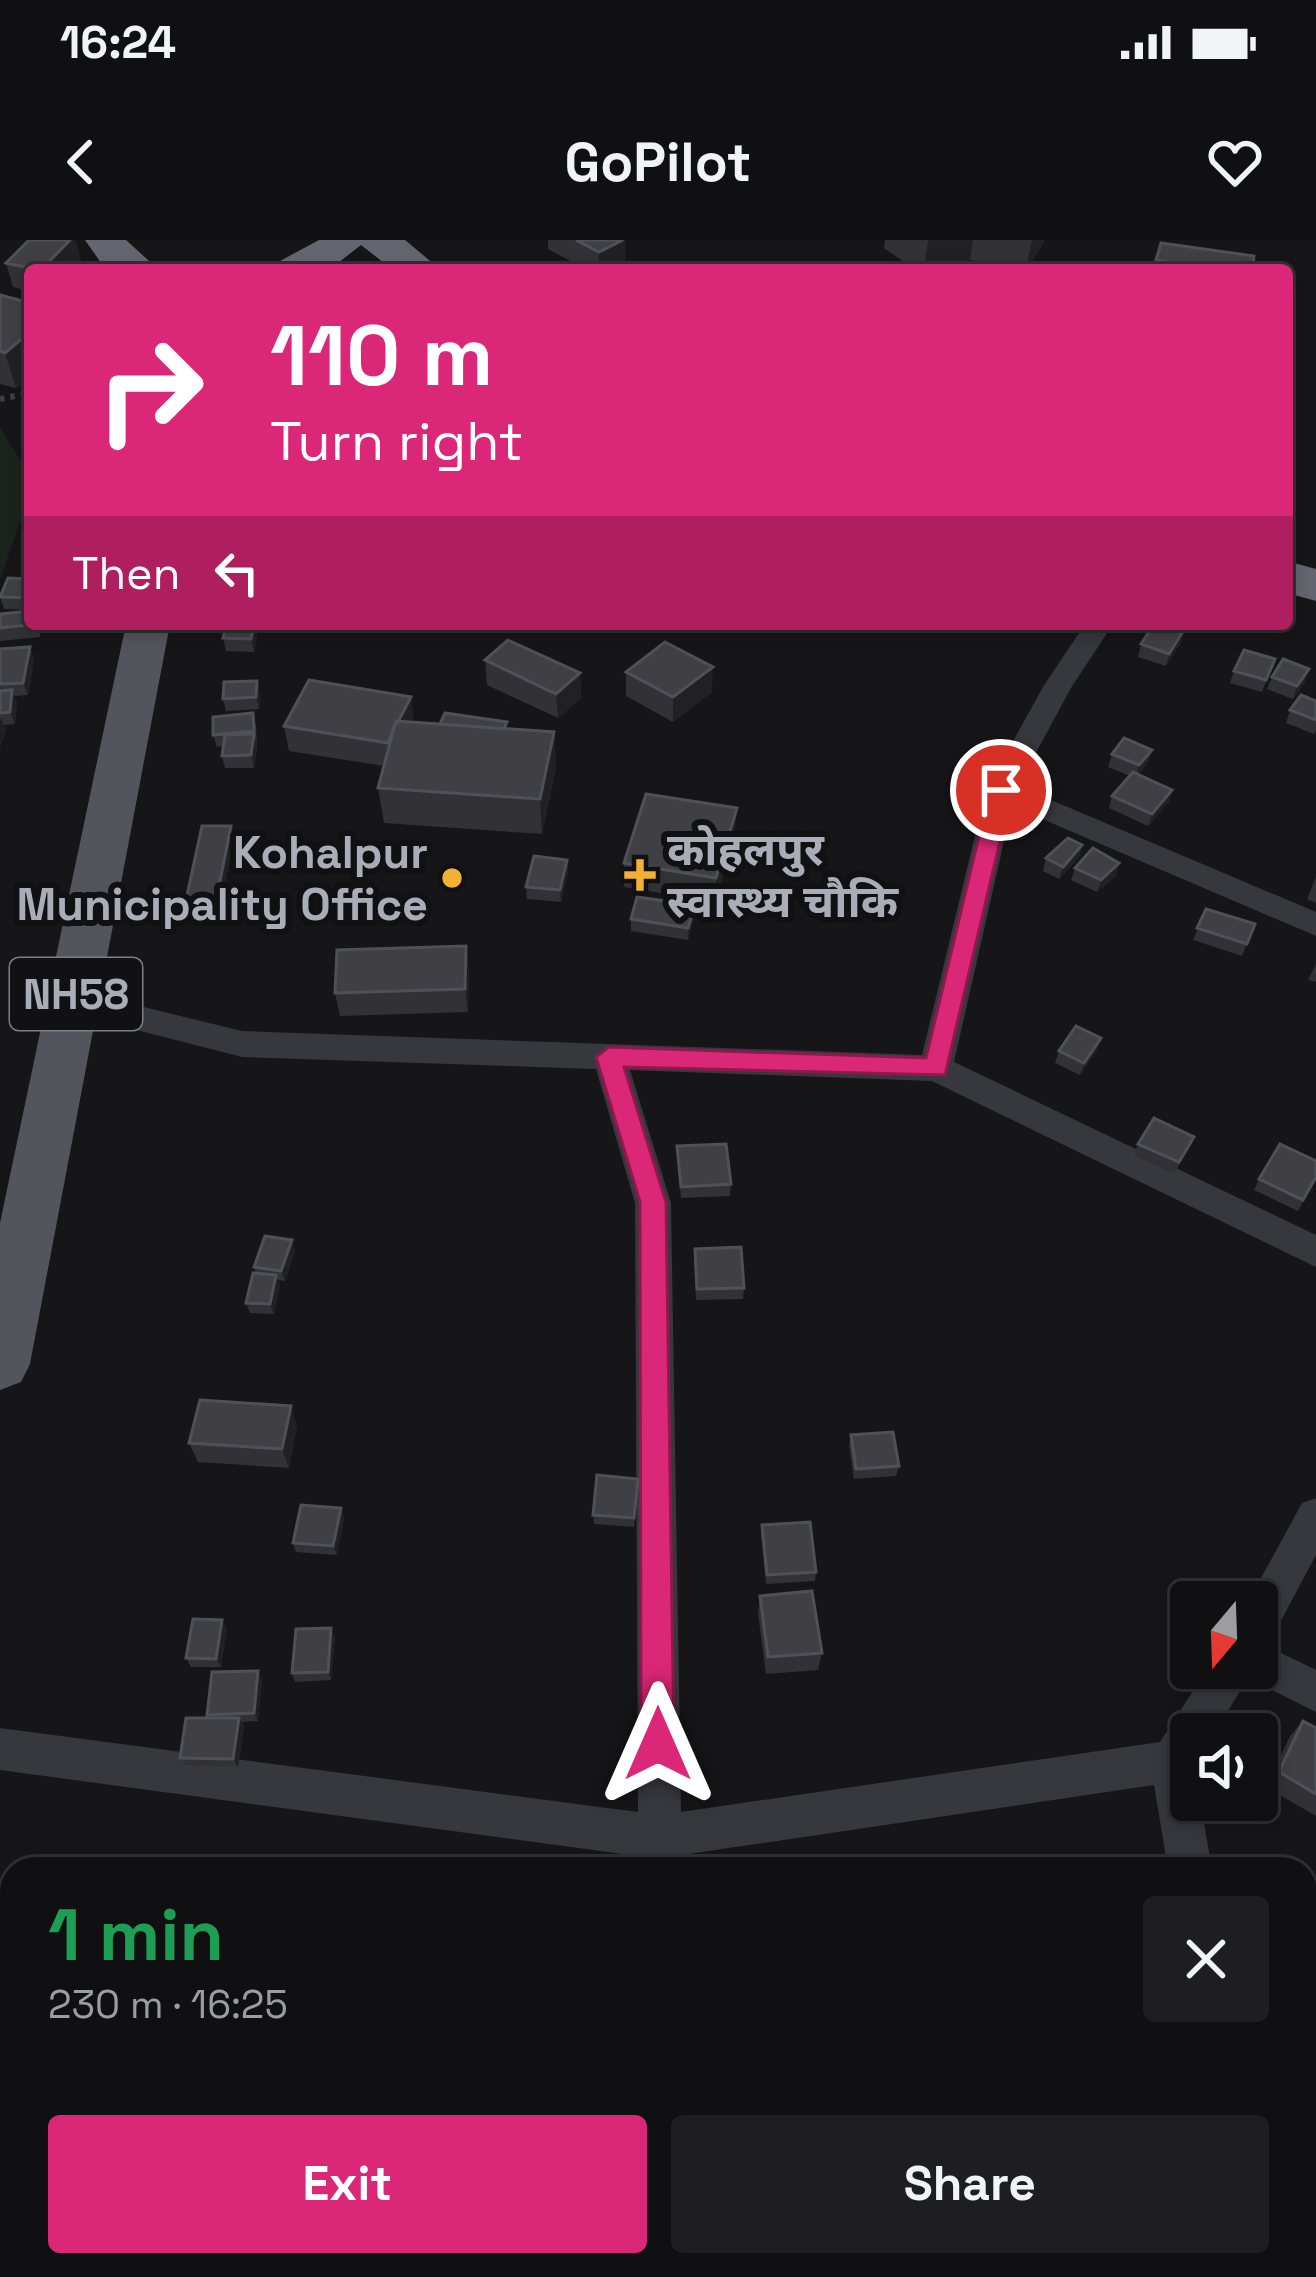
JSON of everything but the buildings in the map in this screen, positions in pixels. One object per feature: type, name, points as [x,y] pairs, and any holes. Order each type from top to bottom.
[{"type":"highway","points":[[105,240],[124,264]]},
{"type":"highway","points":[[308,264],[344,240]]},
{"type":"highway","points":[[378,240],[412,264]]},
{"type":"main road","name":"NH58","points":[[0,1364],[147,630]]},
{"type":"street","points":[[936,1068],[1001,790],[1095,630]]},
{"type":"street","points":[[1001,790],[1316,925]]},
{"type":"street","points":[[74,1002],[242,1044],[936,1068],[1316,1252]]},
{"type":"street","points":[[609,1057],[653,1202],[659,1853]]},
{"type":"street","points":[[1278,1586],[1316,1516]]},
{"type":"street","points":[[1278,1671],[1316,1692]]},
{"type":"street","points":[[0,1749],[659,1853],[1170,1761]]},
{"type":"street","points":[[1182,1821],[1188,1857]]},
{"type":"shaded area","points":[[0,428],[24,466],[24,510],[0,580]]},
{"type":"place","name":"कोहलपुर स्वास्थ्य चौकि","points":[[640,875]]},
{"type":"place","name":"Kohalpur Municipality Office","points":[[452,878]]},
{"type":"route","points":[[658,1744],[653,1202],[609,1057],[936,1068],[1001,790]]}]
